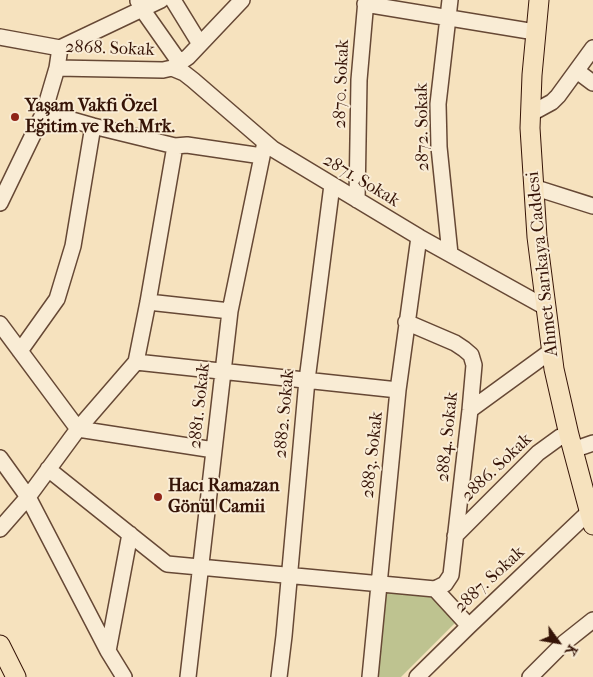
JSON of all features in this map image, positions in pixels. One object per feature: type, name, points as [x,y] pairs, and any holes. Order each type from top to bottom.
[{"type":"main road","name":"Ahmet Sarıkaya Caddesi","points":[[539,0],[530,114],[537,237],[554,369],[591,518]]},
{"type":"main road","points":[[2,656],[16,677]]},
{"type":"street","points":[[0,36],[60,48],[83,38],[140,4],[161,0]]},
{"type":"street","points":[[172,0],[200,44]]},
{"type":"street","name":"2872. Sokak","points":[[450,0],[438,104],[439,146],[450,254]]},
{"type":"street","name":"2868. Sokak","points":[[60,48],[57,68],[163,70],[176,65],[188,56],[239,1]]},
{"type":"street","points":[[366,2],[535,32]]},
{"type":"street","name":"2870. Sokak","points":[[357,200],[359,80],[366,2]]},
{"type":"street","points":[[140,4],[176,65]]},
{"type":"street","points":[[530,114],[552,102],[565,88],[593,48]]},
{"type":"street","name":"2871. Sokak","points":[[176,65],[263,149],[273,149],[419,237],[545,307]]},
{"type":"street","points":[[0,203],[44,112],[57,68]]},
{"type":"street","points":[[576,71],[593,83]]},
{"type":"street","points":[[44,112],[175,146],[263,149]]},
{"type":"street","points":[[20,351],[57,299],[73,246],[92,126]]},
{"type":"street","points":[[0,529],[28,497],[78,429],[136,362],[175,146]]},
{"type":"street","name":"2881. Sokak","points":[[188,677],[230,311],[263,149]]},
{"type":"street","name":"2882. Sokak","points":[[279,677],[307,380],[332,185]]},
{"type":"street","points":[[533,187],[587,205],[593,191]]},
{"type":"street","name":"2883. Sokak","points":[[370,677],[398,390],[419,237]]},
{"type":"street","points":[[148,302],[230,311]]},
{"type":"street","name":"2884. Sokak","points":[[406,322],[455,343],[471,356],[474,365],[451,575],[446,584],[435,589]]},
{"type":"street","points":[[0,324],[78,429],[214,450]]},
{"type":"street","points":[[470,410],[551,351]]},
{"type":"street","points":[[136,362],[398,390]]},
{"type":"street","name":"2886. Sokak","points":[[455,536],[538,453],[560,437],[571,442],[593,443]]},
{"type":"street","points":[[0,458],[28,497],[108,651],[124,677]]},
{"type":"street","points":[[48,469],[167,564],[435,589],[469,626]]},
{"type":"street","name":"2887. Sokak","points":[[417,677],[469,626],[591,518]]},
{"type":"street","points":[[108,651],[130,534]]},
{"type":"street","points":[[530,677],[564,643],[593,620]]},
{"type":"green space","points":[[432,591],[456,622],[401,677],[375,677],[382,592]]},
{"type":"place","name":"Yaşam Vakfı Özel Eğitim ve Reh.Mrk.","points":[[15,117]]},
{"type":"place","name":"Hacı Ramazan Gönül Camii","points":[[158,497]]}]
